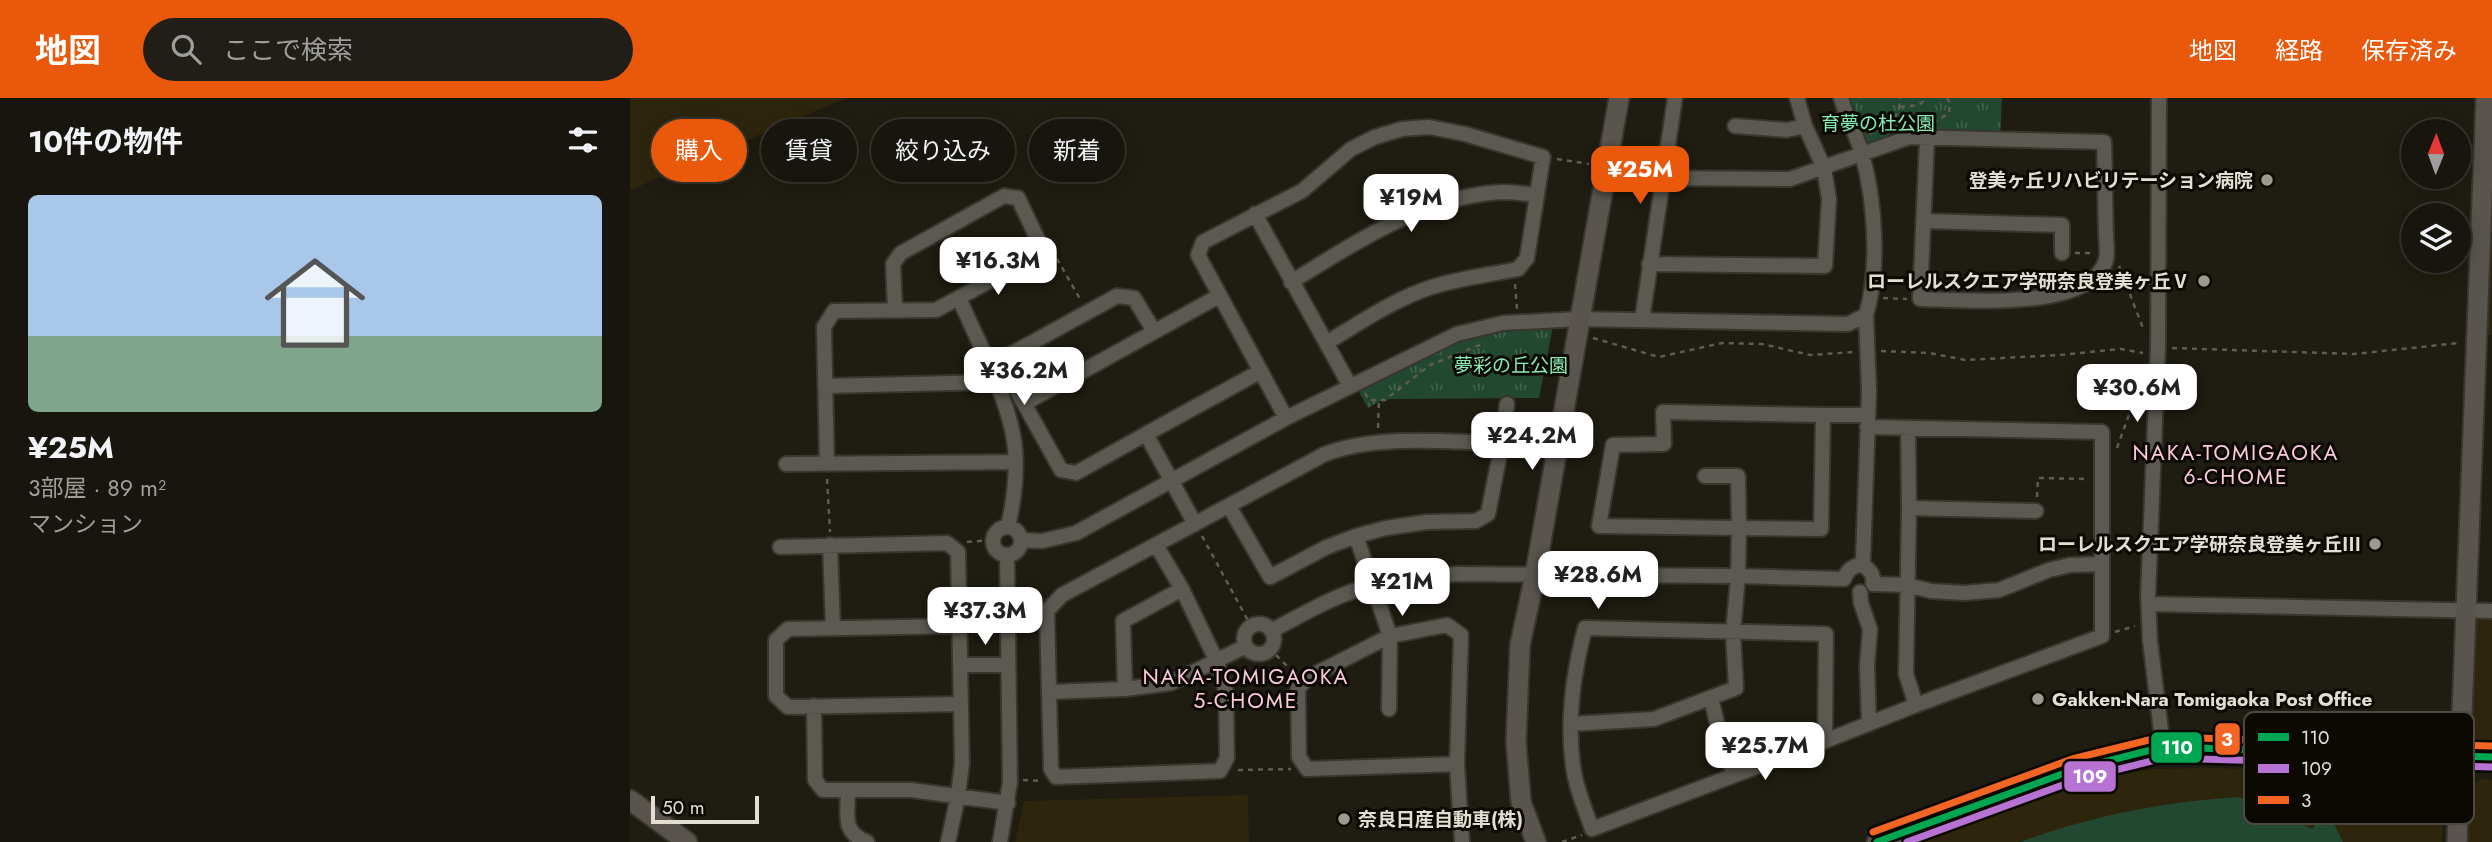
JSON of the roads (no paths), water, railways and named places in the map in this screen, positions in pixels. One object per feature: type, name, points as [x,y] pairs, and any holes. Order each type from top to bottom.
[{"type":"street","points":[[1536,842],[1521,802],[1516,742],[1520,645],[1535,575],[1619,98]]},
{"type":"street","points":[[1642,320],[1675,98]]},
{"type":"street","points":[[1649,264],[1825,266],[1829,199],[1824,168],[1805,126],[1797,98]]},
{"type":"street","points":[[1841,98],[1862,152],[1874,209],[1872,294],[1866,315],[1868,421],[1863,559],[1861,564],[1851,568],[1844,579]]},
{"type":"street","points":[[2159,98],[2158,347],[2148,604],[2163,747]]},
{"type":"street","points":[[2462,712],[2466,611],[2484,345],[2486,98]]},
{"type":"street","points":[[1735,126],[1787,130],[1805,126]]},
{"type":"street","points":[[1286,418],[1198,255],[1203,242],[1303,191],[1351,149],[1375,137],[1402,129],[1429,127],[1543,156],[1527,258],[1518,269],[1470,277],[1430,288],[1385,308],[1326,344]]},
{"type":"street","points":[[1661,178],[1790,179],[1926,132],[2104,142],[2106,261],[2094,278],[2071,290],[2043,299],[1920,299],[1925,221],[1926,132]]},
{"type":"street","points":[[1291,282],[1381,228],[1423,209],[1505,192],[1536,195]]},
{"type":"street","points":[[827,464],[824,327],[834,311],[936,310],[1034,257],[1039,243],[1017,198],[1004,196],[901,253],[893,264],[895,309]]},
{"type":"street","points":[[1255,214],[1326,344],[1356,387]]},
{"type":"street","points":[[1925,221],[2062,225],[2062,253]]},
{"type":"street","points":[[1154,331],[1134,298],[1117,296],[1011,354],[1005,369],[1061,470],[1076,473],[1261,371]]},
{"type":"street","points":[[1025,403],[1219,296]]},
{"type":"street","points":[[959,298],[1007,413],[1014,441],[1012,507],[1008,527]]},
{"type":"street","points":[[1021,540],[1042,541],[1076,533],[1286,418],[1356,387],[1457,334],[1503,323],[1579,319],[1848,324],[1866,315]]},
{"type":"street","points":[[825,386],[995,382]]},
{"type":"street","points":[[1229,506],[1270,577],[1327,547],[1386,528],[1427,522],[1476,522],[1488,513],[1507,404]]},
{"type":"street","points":[[1823,415],[1821,529],[1599,526],[1613,445],[1664,444],[1663,412],[1823,415],[1908,428],[2102,432],[2102,636],[1916,705],[1825,741],[1592,829],[1574,773],[1571,724],[1576,663],[1585,628],[1826,634],[1825,741]]},
{"type":"street","points":[[1908,428],[1906,674],[1916,705]]},
{"type":"street","points":[[1146,434],[1195,524]]},
{"type":"street","points":[[1156,545],[1182,589],[1217,662],[1226,692],[1227,758],[1220,771],[1056,777],[1051,769],[1047,611],[1062,595],[1325,454],[1344,446],[1378,442],[1502,443]]},
{"type":"street","points":[[786,464],[1015,462]]},
{"type":"street","points":[[1571,724],[1654,719],[1735,688],[1733,633],[1738,576],[1738,476],[1705,476]]},
{"type":"street","points":[[1909,508],[2036,511]]},
{"type":"street","points":[[1008,527],[1016,530],[1021,540],[1019,549],[1007,556],[998,553],[992,540],[999,529],[1008,527]]},
{"type":"street","points":[[1356,537],[1390,636],[1389,709]]},
{"type":"street","points":[[780,547],[947,543],[958,552],[962,763],[948,842]]},
{"type":"street","points":[[830,545],[833,628]]},
{"type":"street","points":[[1000,842],[1010,782],[1007,556]]},
{"type":"street","points":[[1844,579],[1847,587],[1860,592],[1869,589],[1874,576],[1861,564]]},
{"type":"street","points":[[1873,583],[1907,584],[1931,591],[1999,590],[2049,570],[2070,565],[2101,564]]},
{"type":"street","points":[[1271,631],[1339,596],[1373,585],[1421,576],[1457,574],[1844,579]]},
{"type":"street","points":[[1125,689],[1123,621],[1182,589]]},
{"type":"street","points":[[1860,592],[1870,629],[1867,666],[1869,724]]},
{"type":"street","points":[[2148,604],[2492,611]]},
{"type":"street","points":[[1264,625],[1271,631],[1272,646],[1264,652],[1254,653],[1246,646],[1244,638],[1251,626],[1264,625]]},
{"type":"street","points":[[1457,764],[1307,769],[1298,757],[1298,688],[1309,677],[1390,636],[1447,625],[1461,635],[1457,764],[1462,842]]},
{"type":"street","points":[[960,626],[788,629],[776,640],[776,696],[788,707],[960,704]]},
{"type":"street","points":[[1050,692],[1125,689],[1171,683],[1246,646]]},
{"type":"street","points":[[961,665],[1008,665]]},
{"type":"street","points":[[1711,698],[1734,775]]},
{"type":"street","points":[[814,706],[815,780],[823,790],[911,790],[1008,803]]},
{"type":"street","points":[[1877,842],[2076,769],[2163,747],[2244,749]]},
{"type":"street","points":[[2474,756],[2492,757]]},
{"type":"street","points":[[848,791],[848,827],[855,838],[867,842]]},
{"type":"street","points":[[630,800],[687,842]]},
{"type":"street","points":[[2457,842],[2458,824]]},
{"type":"place","name":"登美ヶ丘リハビリテーション病院","points":[[2267,180]]},
{"type":"place","name":"ローレルスクエア学研奈良登美ヶ丘Ⅴ","points":[[2204,281]]},
{"type":"place","name":"ローレルスクエア学研奈良登美ヶ丘Ⅲ","points":[[2375,544]]},
{"type":"place","name":"Gakken-Nara Tomigaoka Post Office","points":[[2038,699]]},
{"type":"place","name":"奈良日産自動車(株)","points":[[1344,819]]},
{"type":"district","name":"NAKA-TOMIGAOKA 6-CHOME","points":[[2236,465]]},
{"type":"district","name":"NAKA-TOMIGAOKA 5-CHOME","points":[[1246,689]]},
{"type":"park label","name":"育夢の杜公園","points":[[1878,123]]},
{"type":"park label","name":"夢彩の丘公園","points":[[1511,365]]}]
